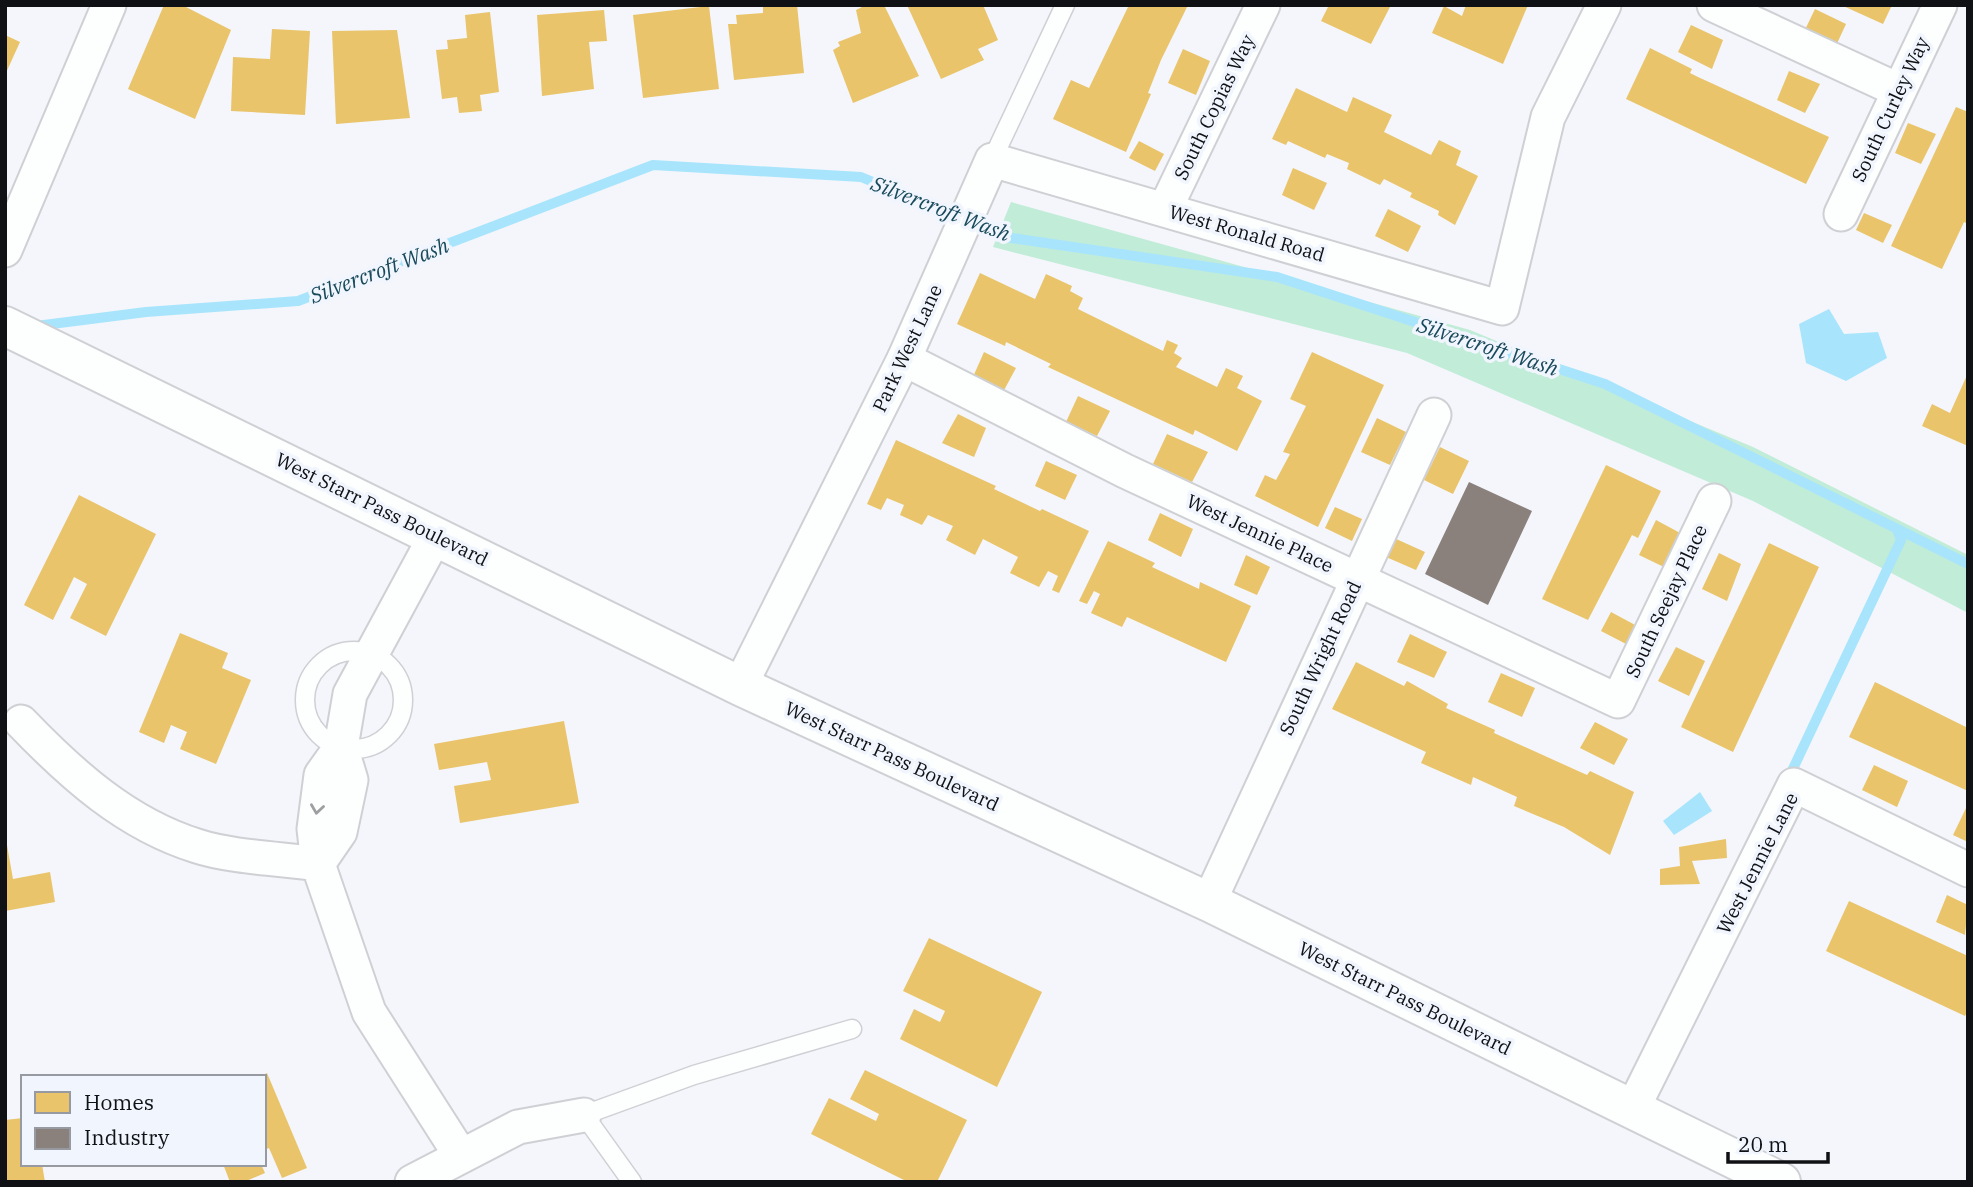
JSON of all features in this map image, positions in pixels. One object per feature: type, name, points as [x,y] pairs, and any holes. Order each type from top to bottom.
[{"type":"street","points":[[5,250],[109,5]]},
{"type":"street","name":"South Copias Way","points":[[1165,209],[1264,5]]},
{"type":"street","name":"West Ronald Road","points":[[992,160],[1502,308],[1548,117],[1604,5]]},
{"type":"street","points":[[1714,5],[1898,90]]},
{"type":"street","name":"South Curley Way","points":[[1841,214],[1940,5]]},
{"type":"street","name":"Park West Lane","points":[[740,686],[904,359],[992,160]]},
{"type":"street","name":"West Starr Pass Boulevard","points":[[5,326],[740,686],[1209,901],[1781,1182]]},
{"type":"street","name":"West Jennie Place","points":[[904,359],[1125,471],[1618,701]]},
{"type":"street","name":"South Wright Road","points":[[1209,901],[1434,415]]},
{"type":"street","name":"South Seejay Place","points":[[1618,701],[1714,501]]},
{"type":"street","points":[[436,535],[351,694],[341,747],[321,775],[314,829],[318,863],[369,1012],[461,1156]]},
{"type":"street","points":[[21,722],[56,758],[130,817],[198,847],[318,863]]},
{"type":"street","name":"West Jennie Lane","points":[[1632,1110],[1794,785],[1968,870]]},
{"type":"street","points":[[412,1182],[519,1127],[584,1115]]},
{"type":"lane","name":"Park West Lane","points":[[992,160],[1065,5]]},
{"type":"lane","points":[[352,650],[371,654],[394,671],[401,686],[400,717],[392,732],[380,742],[365,748],[341,747],[319,735],[309,721],[304,706],[306,689],[312,674],[322,662],[336,653],[352,650]]},
{"type":"lane","points":[[632,1182],[584,1115],[694,1074],[852,1030]]},
{"type":"green space","points":[[1011,202],[1470,330],[1753,447],[1968,555],[1968,613],[1753,501],[1407,353],[993,247]]},
{"type":"water","points":[[1829,309],[1844,334],[1878,332],[1887,358],[1846,381],[1806,363],[1799,324]]},
{"type":"water","points":[[1700,792],[1712,811],[1674,835],[1663,821]]},
{"type":"building: Homes","points":[[164,5],[182,5],[231,30],[195,119],[128,89]]},
{"type":"building: Homes","points":[[763,5],[797,5],[804,73],[734,80],[728,24],[737,24],[736,15],[763,13]]},
{"type":"building: Homes","points":[[866,5],[884,5],[919,76],[853,103],[833,50],[840,46],[838,42],[861,33],[856,10]]},
{"type":"building: Homes","points":[[907,5],[983,5],[998,40],[978,49],[984,60],[941,79]]},
{"type":"building: Homes","points":[[1129,5],[1188,5],[1161,60],[1148,93],[1151,94],[1126,152],[1053,119],[1071,80],[1089,88]]},
{"type":"building: Homes","points":[[1329,5],[1391,5],[1371,44],[1321,21]]},
{"type":"building: Homes","points":[[1466,5],[1528,5],[1503,64],[1432,33],[1444,6],[1462,16]]},
{"type":"building: Homes","points":[[1841,5],[1892,5],[1883,24]]},
{"type":"building: Homes","points":[[709,6],[719,89],[643,98],[633,15]]},
{"type":"building: Homes","points":[[1815,9],[1846,24],[1834,50],[1802,36]]},
{"type":"building: Homes","points":[[604,10],[607,41],[589,42],[594,89],[542,96],[537,15]]},
{"type":"building: Homes","points":[[490,12],[499,92],[480,95],[482,111],[459,113],[457,97],[442,99],[436,50],[448,49],[447,40],[467,38],[465,15]]},
{"type":"building: Homes","points":[[1691,25],[1723,40],[1712,69],[1678,52]]},
{"type":"building: Homes","points":[[272,29],[310,31],[305,115],[231,111],[233,57],[270,59]]},
{"type":"building: Homes","points":[[397,30],[410,118],[336,124],[332,31]]},
{"type":"building: Homes","points":[[5,35],[20,42],[5,75]]},
{"type":"building: Homes","points":[[1650,48],[1692,69],[1690,73],[1698,77],[1829,137],[1806,184],[1626,99]]},
{"type":"building: Homes","points":[[1183,49],[1210,61],[1196,95],[1168,83]]},
{"type":"building: Homes","points":[[1789,71],[1820,84],[1805,113],[1777,100]]},
{"type":"building: Homes","points":[[1296,88],[1347,112],[1353,97],[1392,115],[1384,132],[1431,155],[1439,140],[1461,151],[1456,165],[1478,176],[1455,225],[1438,215],[1439,211],[1410,197],[1412,193],[1384,179],[1380,185],[1347,169],[1349,163],[1327,154],[1325,158],[1288,141],[1286,145],[1272,139]]},
{"type":"building: Homes","points":[[1956,107],[1968,112],[1968,224],[1964,222],[1942,269],[1891,246]]},
{"type":"building: Homes","points":[[1908,123],[1936,134],[1921,164],[1895,153]]},
{"type":"building: Homes","points":[[1139,141],[1164,154],[1155,171],[1129,158]]},
{"type":"building: Homes","points":[[1293,168],[1327,183],[1314,210],[1282,195]]},
{"type":"building: Homes","points":[[1388,209],[1421,226],[1408,252],[1375,236]]},
{"type":"building: Homes","points":[[1864,213],[1892,225],[1883,243],[1856,230]]},
{"type":"building: Homes","points":[[980,273],[1035,299],[1046,274],[1072,286],[1070,291],[1083,298],[1078,309],[1163,351],[1167,340],[1178,345],[1174,353],[1182,358],[1176,367],[1217,387],[1226,368],[1243,376],[1237,388],[1262,401],[1237,451],[1195,430],[1193,435],[1048,367],[1051,364],[1006,342],[1005,346],[957,324]]},
{"type":"building: Homes","points":[[984,352],[1016,368],[1003,392],[973,377]]},
{"type":"building: Homes","points":[[1312,352],[1384,385],[1318,527],[1255,496],[1265,475],[1276,480],[1290,454],[1283,452],[1306,406],[1290,399]]},
{"type":"building: Homes","points":[[1968,373],[1968,446],[1922,426],[1932,404],[1950,413]]},
{"type":"building: Homes","points":[[1078,396],[1110,411],[1097,436],[1066,422]]},
{"type":"building: Homes","points":[[958,414],[986,428],[974,457],[942,443]]},
{"type":"building: Homes","points":[[1377,418],[1406,432],[1390,465],[1361,452]]},
{"type":"building: Homes","points":[[1167,434],[1208,452],[1192,482],[1153,464]]},
{"type":"building: Homes","points":[[896,440],[996,486],[994,489],[1040,511],[1042,509],[1089,531],[1059,593],[1052,590],[1058,576],[1048,571],[1039,587],[1010,573],[1018,557],[983,539],[975,555],[946,540],[953,526],[928,515],[922,525],[900,515],[904,505],[887,498],[881,510],[867,504]]},
{"type":"building: Homes","points":[[1440,447],[1469,461],[1453,494],[1424,480]]},
{"type":"building: Homes","points":[[1046,461],[1077,475],[1065,500],[1035,486]]},
{"type":"building: Homes","points":[[1606,465],[1661,491],[1638,538],[1632,535],[1588,620],[1542,599]]},
{"type":"building: Homes","points":[[79,495],[156,534],[106,636],[70,618],[87,584],[74,577],[53,620],[24,605]]},
{"type":"building: Homes","points":[[1335,507],[1362,519],[1352,541],[1325,528]]},
{"type":"building: Homes","points":[[1160,513],[1193,529],[1181,557],[1148,540]]},
{"type":"building: Homes","points":[[1656,520],[1682,534],[1666,568],[1639,555]]},
{"type":"building: Homes","points":[[1394,538],[1425,552],[1416,570],[1386,557]]},
{"type":"building: Homes","points":[[1108,541],[1155,563],[1152,567],[1199,589],[1200,582],[1251,606],[1226,662],[1127,617],[1122,627],[1091,613],[1100,594],[1094,591],[1087,604],[1079,601]]},
{"type":"building: Homes","points":[[1769,543],[1819,567],[1733,752],[1681,727]]},
{"type":"building: Homes","points":[[1719,553],[1741,564],[1727,601],[1702,589]]},
{"type":"building: Homes","points":[[1246,555],[1270,567],[1257,595],[1234,585]]},
{"type":"building: Homes","points":[[1611,612],[1637,626],[1628,645],[1601,631]]},
{"type":"building: Homes","points":[[180,633],[228,653],[222,668],[251,680],[216,764],[180,749],[187,732],[171,725],[164,743],[139,732]]},
{"type":"building: Homes","points":[[1410,634],[1447,652],[1434,678],[1397,662]]},
{"type":"building: Homes","points":[[1676,647],[1705,661],[1689,696],[1658,681]]},
{"type":"building: Homes","points":[[1356,662],[1404,686],[1407,681],[1448,704],[1446,708],[1495,730],[1494,733],[1587,775],[1590,771],[1634,792],[1610,855],[1564,827],[1514,806],[1517,797],[1473,777],[1471,785],[1421,763],[1426,752],[1332,709]]},
{"type":"building: Homes","points":[[1501,673],[1535,688],[1522,717],[1488,702]]},
{"type":"building: Homes","points":[[1875,682],[1968,728],[1968,791],[1849,737]]},
{"type":"building: Homes","points":[[564,721],[579,803],[460,823],[454,786],[491,780],[487,762],[439,770],[434,744]]},
{"type":"building: Homes","points":[[1595,722],[1628,739],[1614,765],[1580,748]]},
{"type":"building: Homes","points":[[1874,765],[1908,781],[1897,807],[1862,790]]},
{"type":"building: Homes","points":[[1968,804],[1968,842],[1953,835]]},
{"type":"building: Homes","points":[[1726,839],[1727,858],[1692,861],[1700,884],[1660,885],[1660,869],[1680,866],[1679,847]]},
{"type":"building: Homes","points":[[7,845],[13,879],[50,872],[55,902],[5,911]]},
{"type":"building: Homes","points":[[1947,895],[1968,905],[1965,935],[1936,922]]},
{"type":"building: Homes","points":[[1849,901],[1968,956],[1968,1010],[1965,1016],[1826,951]]},
{"type":"building: Homes","points":[[929,938],[1042,992],[997,1087],[900,1039],[914,1009],[940,1022],[945,1011],[903,991]]},
{"type":"building: Homes","points":[[865,1070],[967,1120],[937,1182],[908,1182],[811,1134],[829,1098],[876,1121],[879,1114],[850,1099]]},
{"type":"building: Homes","points":[[267,1073],[307,1168],[282,1178],[269,1148],[266,1149],[266,1075],[263,1075]]},
{"type":"building: Homes","points":[[21,1118],[21,1166],[42,1166],[45,1182],[5,1182],[5,1120]]},
{"type":"building: Homes","points":[[224,1166],[262,1166],[265,1173],[244,1182],[230,1182]]},
{"type":"building: Industry","points":[[1469,482],[1532,511],[1488,605],[1425,574]]},
{"type":"waterway","name":"Silvercroft Wash","points":[[36,326],[146,312],[298,301],[653,165],[861,177],[1005,237],[1277,277],[1605,384],[1968,564]]},
{"type":"waterway","points":[[1790,775],[1901,540],[1897,529]]}]
